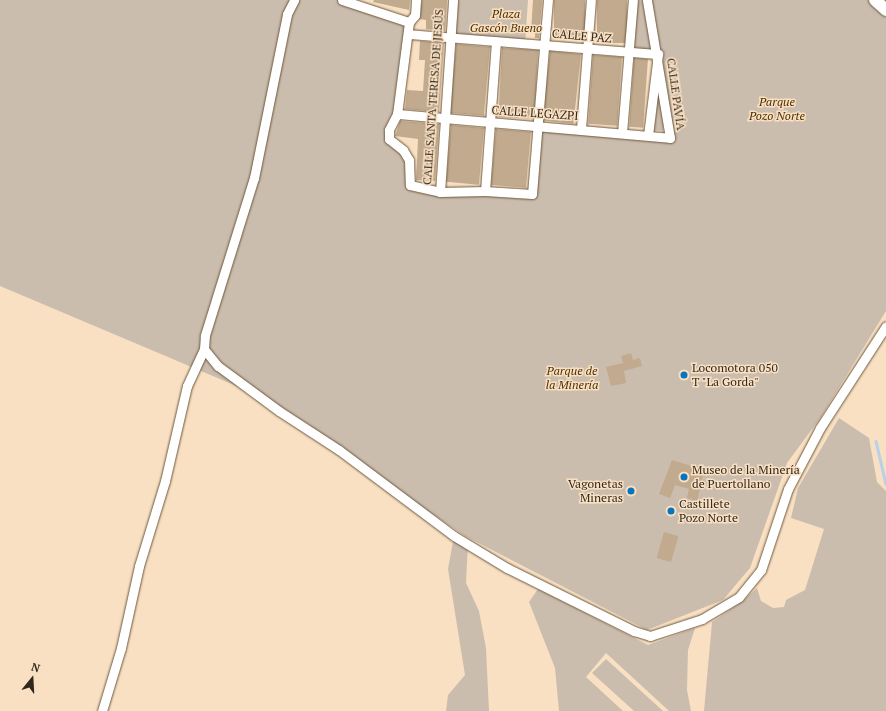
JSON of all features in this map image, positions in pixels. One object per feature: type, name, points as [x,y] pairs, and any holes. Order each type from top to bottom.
[{"type":"street","points":[[102,711],[121,648],[139,566],[165,481],[187,386],[204,349],[205,335],[254,178],[286,14],[294,0]]},
{"type":"street","points":[[342,0],[368,4],[407,21]]},
{"type":"street","points":[[407,21],[415,15],[416,0]]},
{"type":"street","name":"CALLE SANTA TERESA DE JESÚS","points":[[397,114],[389,130],[389,139],[403,150],[408,160],[410,185],[440,192],[453,0]]},
{"type":"street","points":[[440,192],[484,191],[532,194],[548,0]]},
{"type":"street","points":[[581,129],[591,0]]},
{"type":"street","points":[[622,132],[633,0]]},
{"type":"street","name":"CALLE PAVÍA","points":[[647,0],[658,54],[670,138]]},
{"type":"street","points":[[875,0],[886,10]]},
{"type":"street","points":[[397,114],[408,34],[407,21]]},
{"type":"street","name":"CALLE PAZ","points":[[408,34],[658,54]]},
{"type":"street","points":[[484,191],[496,41]]},
{"type":"street","name":"CALLE PAVÍA","points":[[648,135],[658,54]]},
{"type":"street","name":"CALLE LEGAZPI","points":[[397,114],[622,132],[670,138]]},
{"type":"street","points":[[204,349],[218,366],[279,411],[339,450],[454,536],[507,568],[634,631],[650,636],[702,619],[739,598],[761,570],[788,489],[820,428],[886,326]]},
{"type":"green space","name":"Parque de la Minería","points":[[0,0],[342,0],[406,19],[397,114],[385,131],[403,150],[410,185],[532,194],[538,125],[670,138],[658,54],[629,52],[633,0],[886,0],[886,311],[821,417],[787,463],[750,568],[723,600],[647,630],[465,536],[258,395],[0,286]]},
{"type":"green space","name":"Plaza Gascón Bueno","points":[[453,0],[528,0],[525,44],[450,37]]},
{"type":"green space","points":[[656,75],[664,126],[663,131],[653,130]]},
{"type":"green space","points":[[839,418],[869,438],[877,482],[886,491],[886,711],[704,711],[712,622],[743,601],[757,588],[761,601],[773,608],[784,607],[786,600],[805,590],[824,529],[791,518],[798,488]]},
{"type":"green space","points":[[454,536],[468,544],[466,583],[479,611],[486,648],[489,711],[446,711],[448,695],[465,675],[448,569]]},
{"type":"green space","points":[[538,589],[648,645],[695,628],[688,650],[687,690],[691,711],[669,711],[606,653],[586,677],[623,711],[559,711],[555,668],[529,602]]},
{"type":"green space","points":[[606,659],[663,711],[634,711],[592,673]]},
{"type":"building","points":[[374,0],[410,0],[409,10],[373,2]]},
{"type":"building","points":[[422,0],[447,0],[445,31],[426,29],[426,20],[419,19]]},
{"type":"building","points":[[533,0],[542,0],[539,38],[535,38],[535,32],[531,32]]},
{"type":"building","points":[[554,0],[585,0],[585,39],[554,39]]},
{"type":"building","points":[[597,0],[627,0],[627,43],[597,43]]},
{"type":"building","points":[[420,41],[444,43],[439,112],[405,109],[407,90],[423,91],[425,60],[419,60]]},
{"type":"building","points":[[456,44],[490,47],[484,116],[450,113]]},
{"type":"building","points":[[502,48],[538,50],[534,119],[498,117]]},
{"type":"building","points":[[550,51],[581,54],[574,124],[543,121]]},
{"type":"building","points":[[593,55],[622,57],[617,126],[588,124]]},
{"type":"building","points":[[634,58],[648,59],[643,128],[629,127]]},
{"type":"building","points":[[400,121],[439,124],[435,181],[416,180],[418,139],[395,136]]},
{"type":"building","points":[[451,125],[484,128],[479,185],[446,182]]},
{"type":"building","points":[[496,129],[531,132],[526,188],[491,185]]},
{"type":"building","points":[[631,353],[633,360],[640,358],[642,366],[624,371],[626,383],[611,386],[606,367],[623,363],[621,356]]},
{"type":"building","name":"Museo de la Minería de Puertollano","points":[[672,460],[704,470],[697,501],[687,498],[689,489],[675,485],[670,498],[659,494]]},
{"type":"building","points":[[664,532],[678,536],[671,562],[657,558]]},
{"type":"waterway","points":[[876,441],[886,484]]},
{"type":"place","name":"Locomotora 050 T \"La Gorda\"","points":[[684,375]]},
{"type":"place","name":"Museo de la Minería de Puertollano","points":[[684,477]]},
{"type":"place","name":"Vagonetas Mineras","points":[[631,491]]},
{"type":"place","name":"Castillete Pozo Norte","points":[[671,511]]},
{"type":"park label","name":"Parque Pozo Norte","points":[[777,109]]}]
